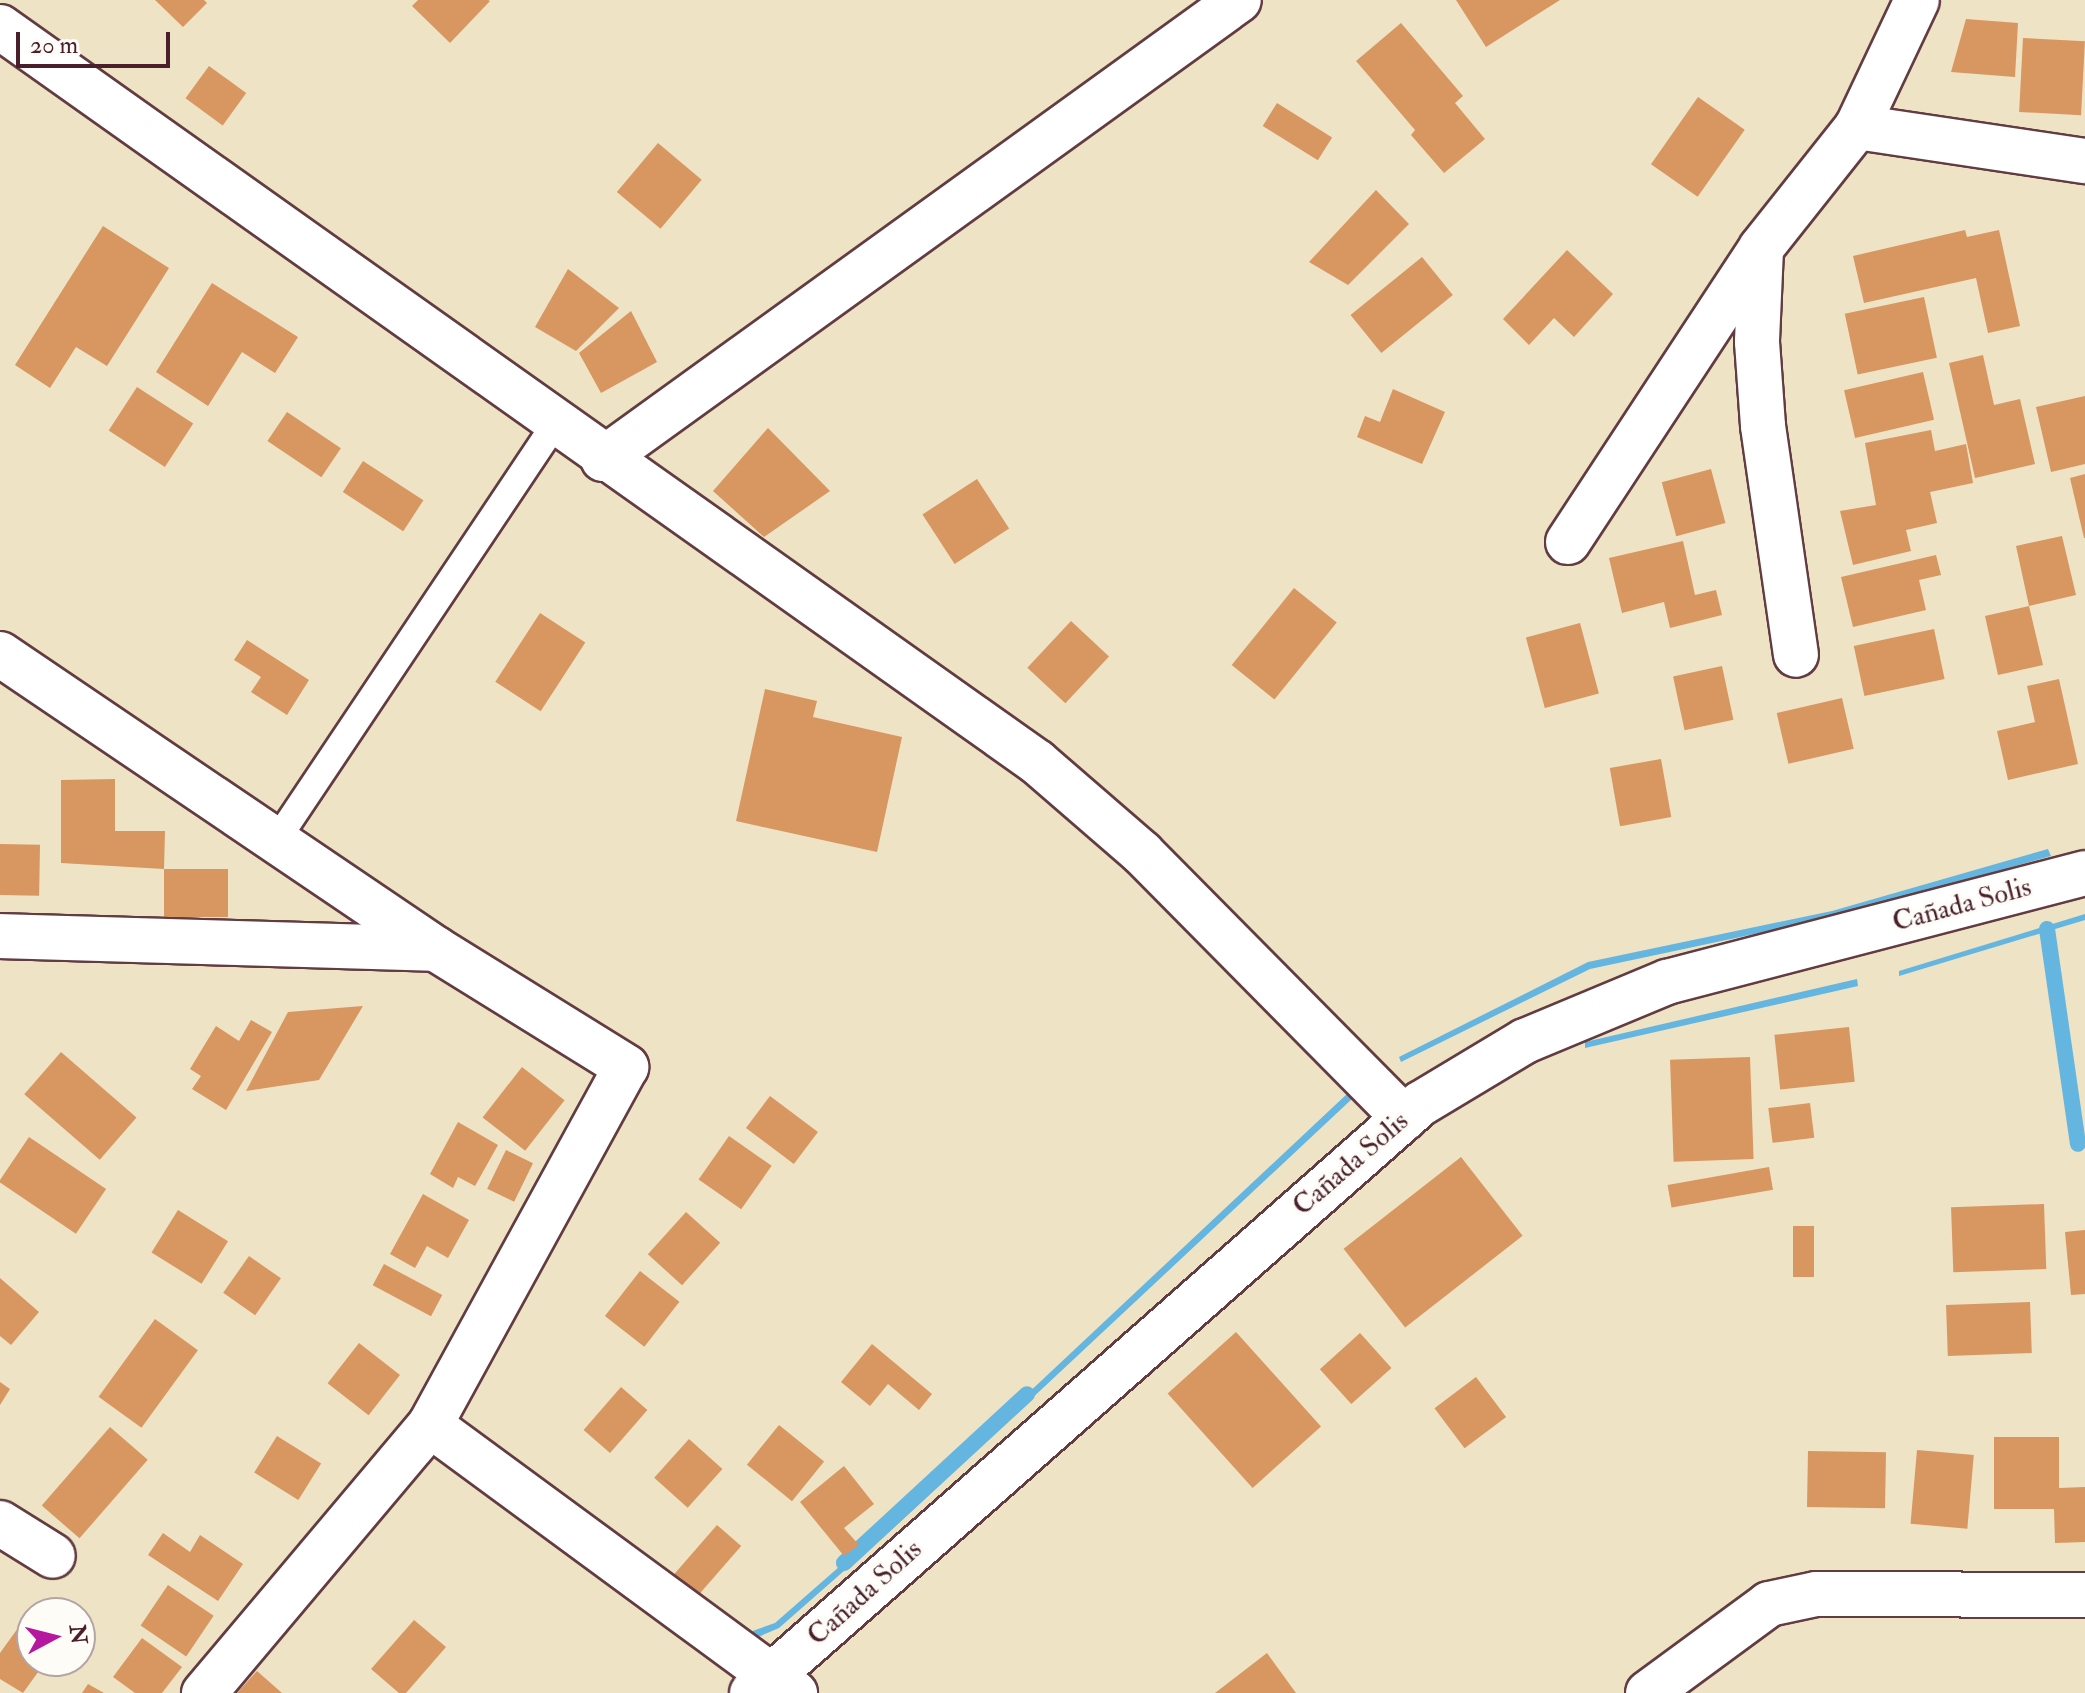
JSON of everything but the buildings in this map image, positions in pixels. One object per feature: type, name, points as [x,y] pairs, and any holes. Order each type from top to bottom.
[{"type":"street","points":[[603,459],[1239,0]]},
{"type":"street","points":[[1568,542],[1761,248],[1857,127],[1917,0]]},
{"type":"street","points":[[0,27],[603,459],[1037,762],[1142,853],[1404,1118]]},
{"type":"street","points":[[1857,127],[2085,161]]},
{"type":"street","points":[[1761,248],[1757,342],[1763,426],[1796,655]]},
{"type":"street","points":[[0,654],[436,949],[626,1067],[430,1425],[204,1693]]},
{"type":"street","name":"Cañada Solis","points":[[773,1687],[1404,1118],[1525,1041],[1667,982],[2085,873]]},
{"type":"street","points":[[4,942],[436,949]]},
{"type":"street","points":[[430,1425],[773,1687]]},
{"type":"street","points":[[0,1523],[53,1556]]},
{"type":"street","points":[[1648,1693],[1769,1604],[1801,1597],[2085,1595]]},
{"type":"lane","points":[[276,841],[555,424]]},
{"type":"water","points":[[2048,849],[2051,856],[1834,917],[1590,969],[1401,1062],[1399,1057],[1588,962],[1832,911]]},
{"type":"water","points":[[2085,914],[2085,920],[1899,976],[1899,971]]},
{"type":"water","points":[[1857,979],[1858,986],[1585,1048],[1585,1042]]},
{"type":"water","points":[[1348,1093],[1353,1098],[902,1520],[779,1628],[749,1641],[744,1634],[775,1623],[896,1517]]},
{"type":"waterway","points":[[2047,929],[2078,1144]]},
{"type":"waterway","points":[[844,1563],[1027,1394]]}]
